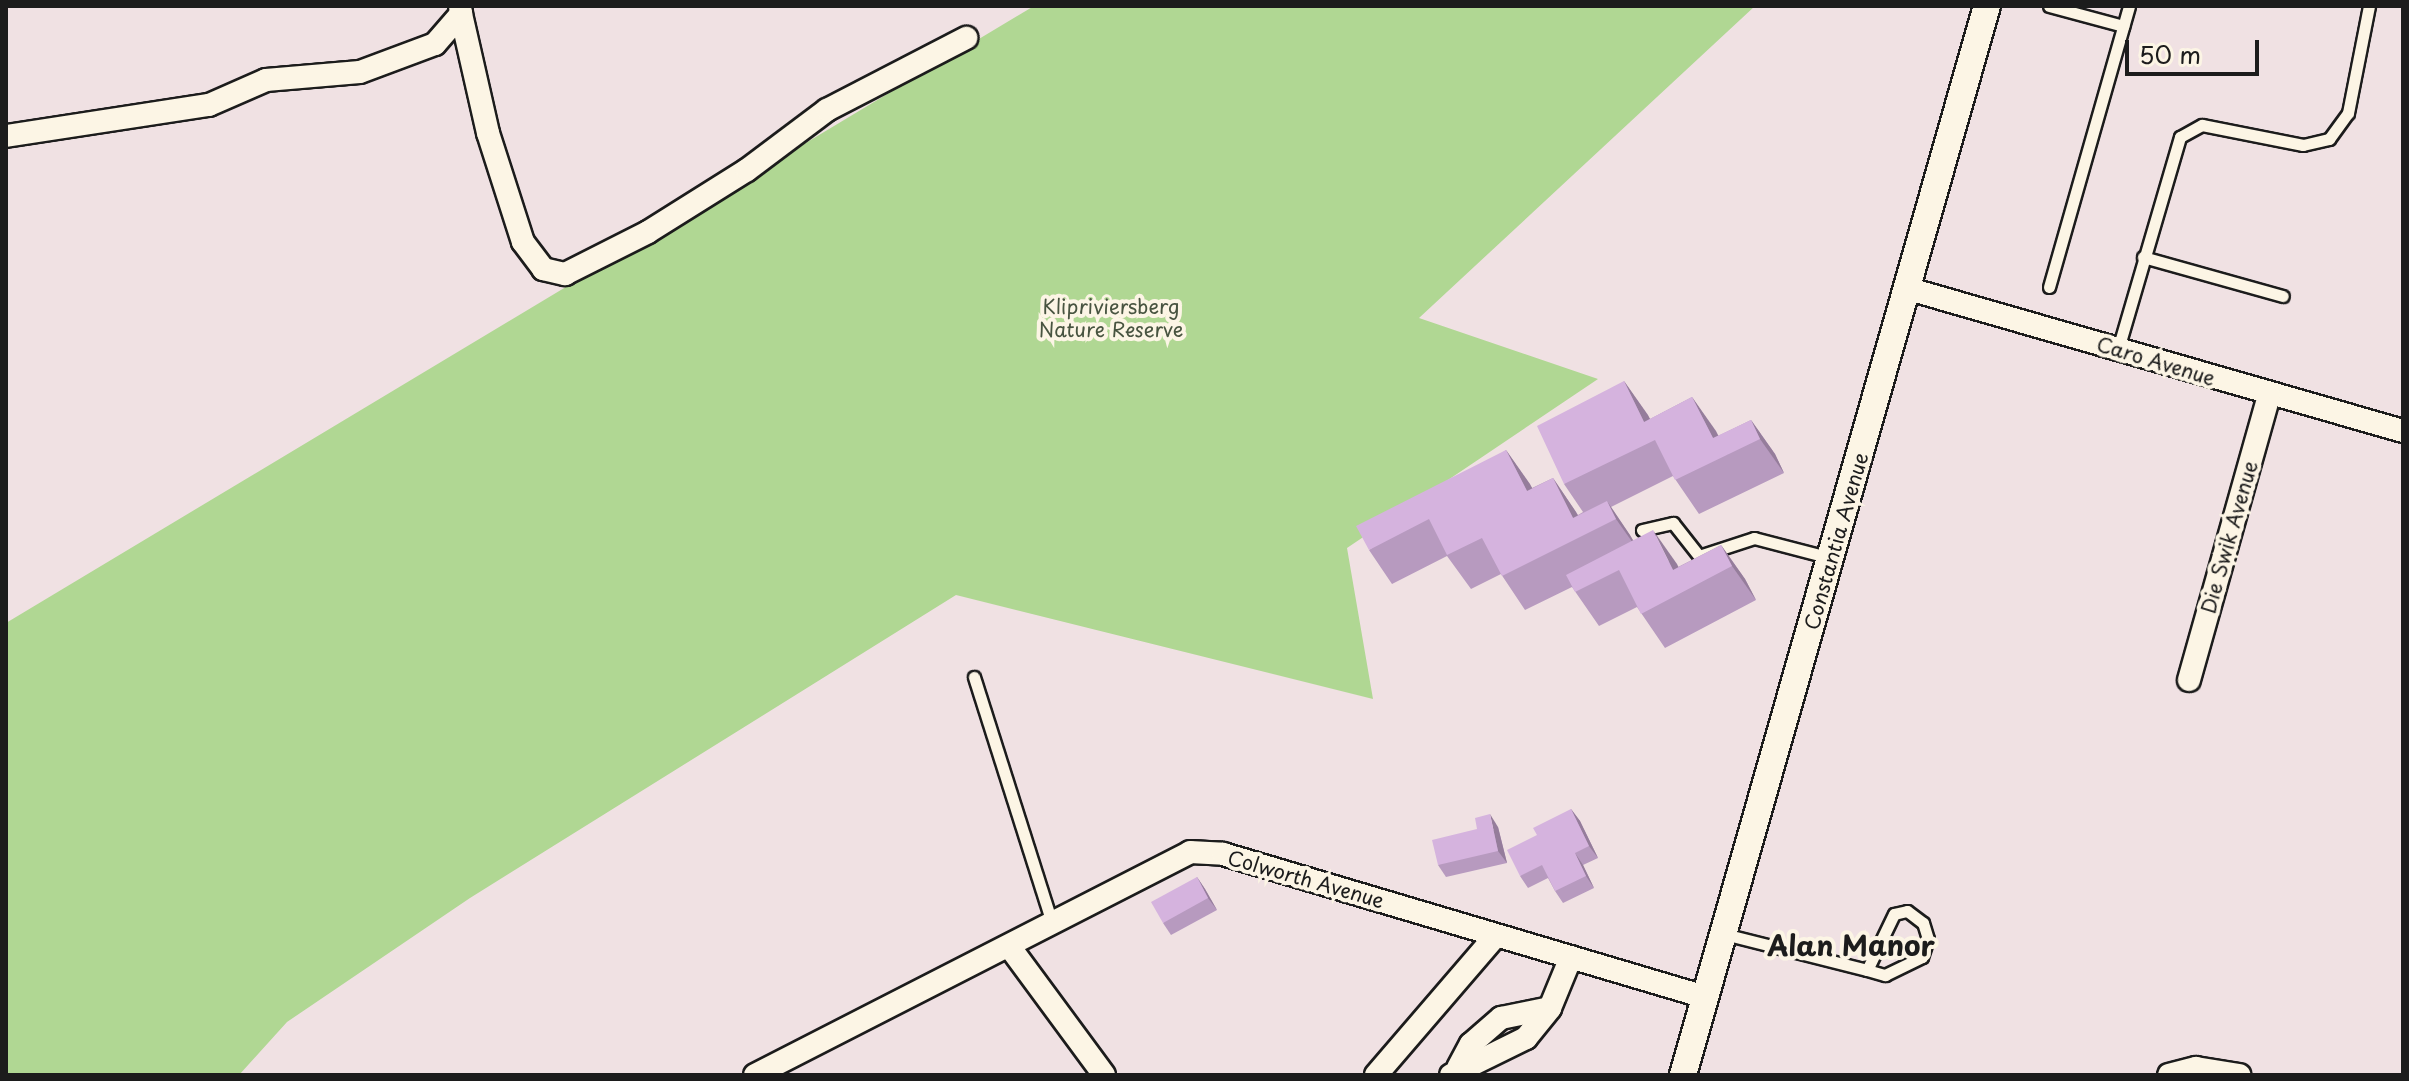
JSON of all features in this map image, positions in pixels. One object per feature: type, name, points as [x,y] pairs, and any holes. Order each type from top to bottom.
[{"type":"street","name":"Constantia Avenue","points":[[1683,1075],[1987,6]]},
{"type":"street","points":[[461,10],[488,133],[523,242],[543,269],[565,274],[638,238],[747,170],[827,110],[966,38]]},
{"type":"street","points":[[6,136],[209,105],[266,80],[360,72],[435,44],[461,10]]},
{"type":"street","name":"Caro Avenue","points":[[1909,289],[2269,395],[2403,431]]},
{"type":"street","name":"Die Swik Avenue","points":[[2189,680],[2269,395]]},
{"type":"street","name":"Colworth Avenue","points":[[755,1075],[1009,946],[1177,856],[1202,852],[1342,888],[1494,938],[1571,957],[1705,997]]},
{"type":"street","points":[[1376,1075],[1494,938]]},
{"type":"street","points":[[1009,946],[1104,1075]]},
{"type":"street","points":[[1454,1071],[1471,1044],[1501,1018],[1550,1008],[1571,957]]},
{"type":"street","points":[[2169,1075],[2196,1068],[2239,1075]]},
{"type":"lane","points":[[2049,6],[2123,26]]},
{"type":"lane","points":[[2049,287],[2129,6]]},
{"type":"lane","points":[[2118,349],[2175,147],[2188,129],[2221,127],[2303,145],[2335,134],[2351,102],[2369,6]]},
{"type":"lane","points":[[2143,257],[2283,296]]},
{"type":"lane","points":[[1642,530],[1673,523],[1699,556],[1754,538],[1831,559]]},
{"type":"lane","points":[[974,677],[1052,923]]},
{"type":"lane","points":[[1723,933],[1867,970],[1894,974],[1922,957],[1928,939],[1923,923],[1907,911],[1894,914],[1867,970]]},
{"type":"green space","name":"Klipriviersberg Nature Reserve","points":[[1034,6],[1755,6],[1419,318],[1598,379],[1347,548],[1373,699],[956,595],[470,898],[287,1022],[239,1075],[6,1075],[6,623]]},
{"type":"building","points":[[1624,381],[1644,422],[1692,397],[1713,438],[1751,420],[1760,439],[1675,480],[1655,440],[1564,484],[1537,426]]},
{"type":"building","points":[[1506,450],[1527,491],[1553,478],[1573,518],[1607,501],[1616,519],[1502,576],[1482,538],[1447,555],[1429,519],[1369,550],[1356,526]]},
{"type":"building","points":[[1653,530],[1673,570],[1721,545],[1732,566],[1641,614],[1619,570],[1575,592],[1566,575]]},
{"type":"building","points":[[1571,809],[1589,846],[1575,853],[1586,876],[1555,891],[1542,865],[1520,876],[1507,850],[1537,835],[1533,828]]},
{"type":"building","points":[[1490,814],[1498,851],[1438,865],[1432,840],[1477,829],[1475,818]]},
{"type":"building","points":[[1197,877],[1208,898],[1163,923],[1151,902]]},
{"type":"district","name":"Alan Manor","points":[[1851,945]]}]
